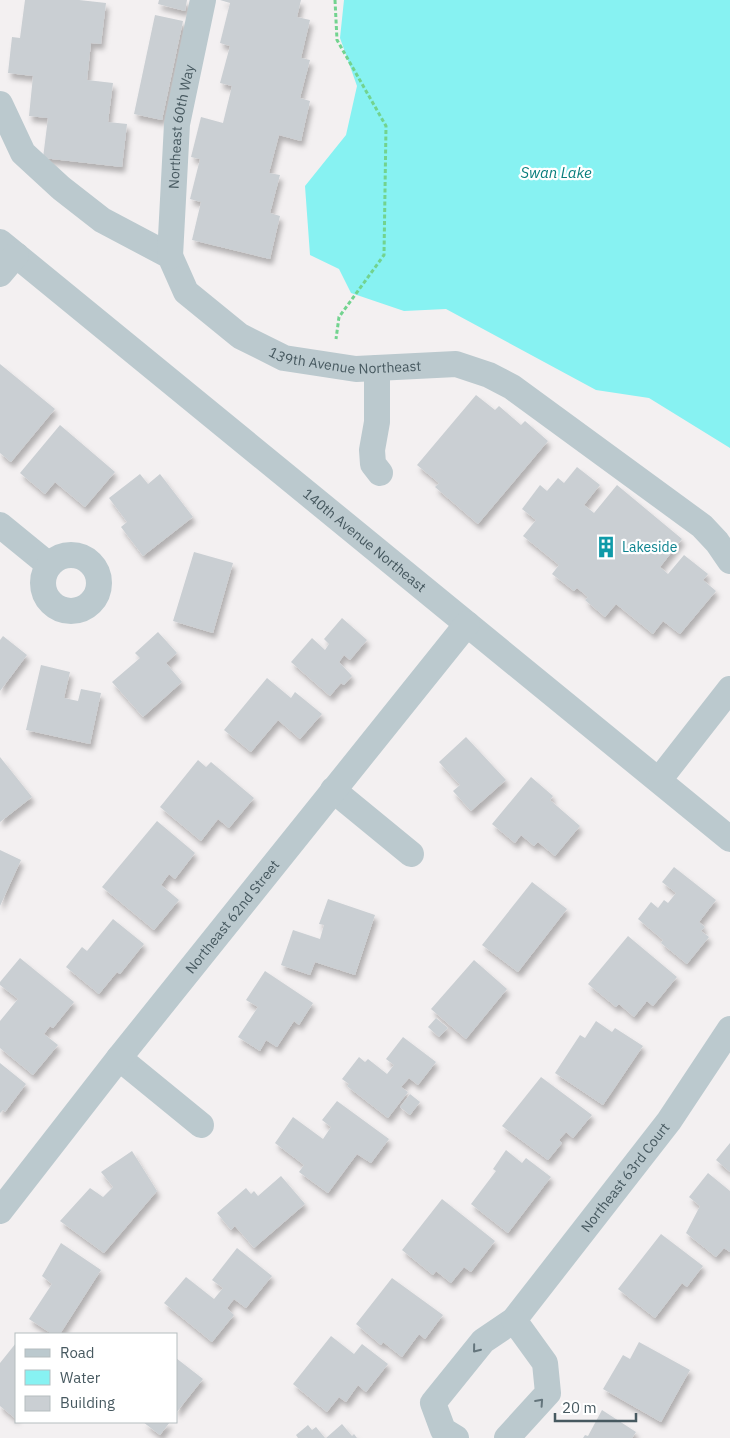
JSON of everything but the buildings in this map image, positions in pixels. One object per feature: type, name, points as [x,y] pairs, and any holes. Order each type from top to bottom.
[{"type":"street","name":"Northeast 60th Way","points":[[170,256],[178,124],[203,0]]},
{"type":"street","points":[[0,104],[23,153],[61,188],[102,220],[170,256]]},
{"type":"street","name":"139th Avenue Northeast","points":[[170,256],[186,292],[240,336],[284,358],[356,369],[456,364],[489,375],[504,383],[702,526],[717,542],[730,561]]},
{"type":"street","name":"140th Avenue Northeast","points":[[5,257],[468,624],[730,839]]},
{"type":"street","points":[[377,368],[378,414],[372,450],[374,464],[380,473]]},
{"type":"street","points":[[0,524],[49,565]]},
{"type":"street","name":"Northeast 62nd Street","points":[[0,1211],[119,1058],[468,624]]},
{"type":"street","points":[[659,780],[730,690]]},
{"type":"street","points":[[333,790],[411,854]]},
{"type":"street","name":"Northeast 63rd Court","points":[[456,1438],[443,1430],[433,1403],[483,1341],[514,1320],[669,1122],[730,1029]]},
{"type":"street","points":[[119,1058],[201,1125]]},
{"type":"street","points":[[507,1438],[548,1393],[545,1363],[514,1320]]},
{"type":"path","points":[[335,0],[338,40],[386,126],[384,255],[339,316]]},
{"type":"water","name":"Swan Lake","points":[[344,0],[730,0],[730,448],[649,398],[596,390],[446,309],[404,311],[351,293],[339,269],[310,255],[305,186],[346,135],[357,86],[340,38]]},
{"type":"place","name":"Lakeside","points":[[606,547]]}]
